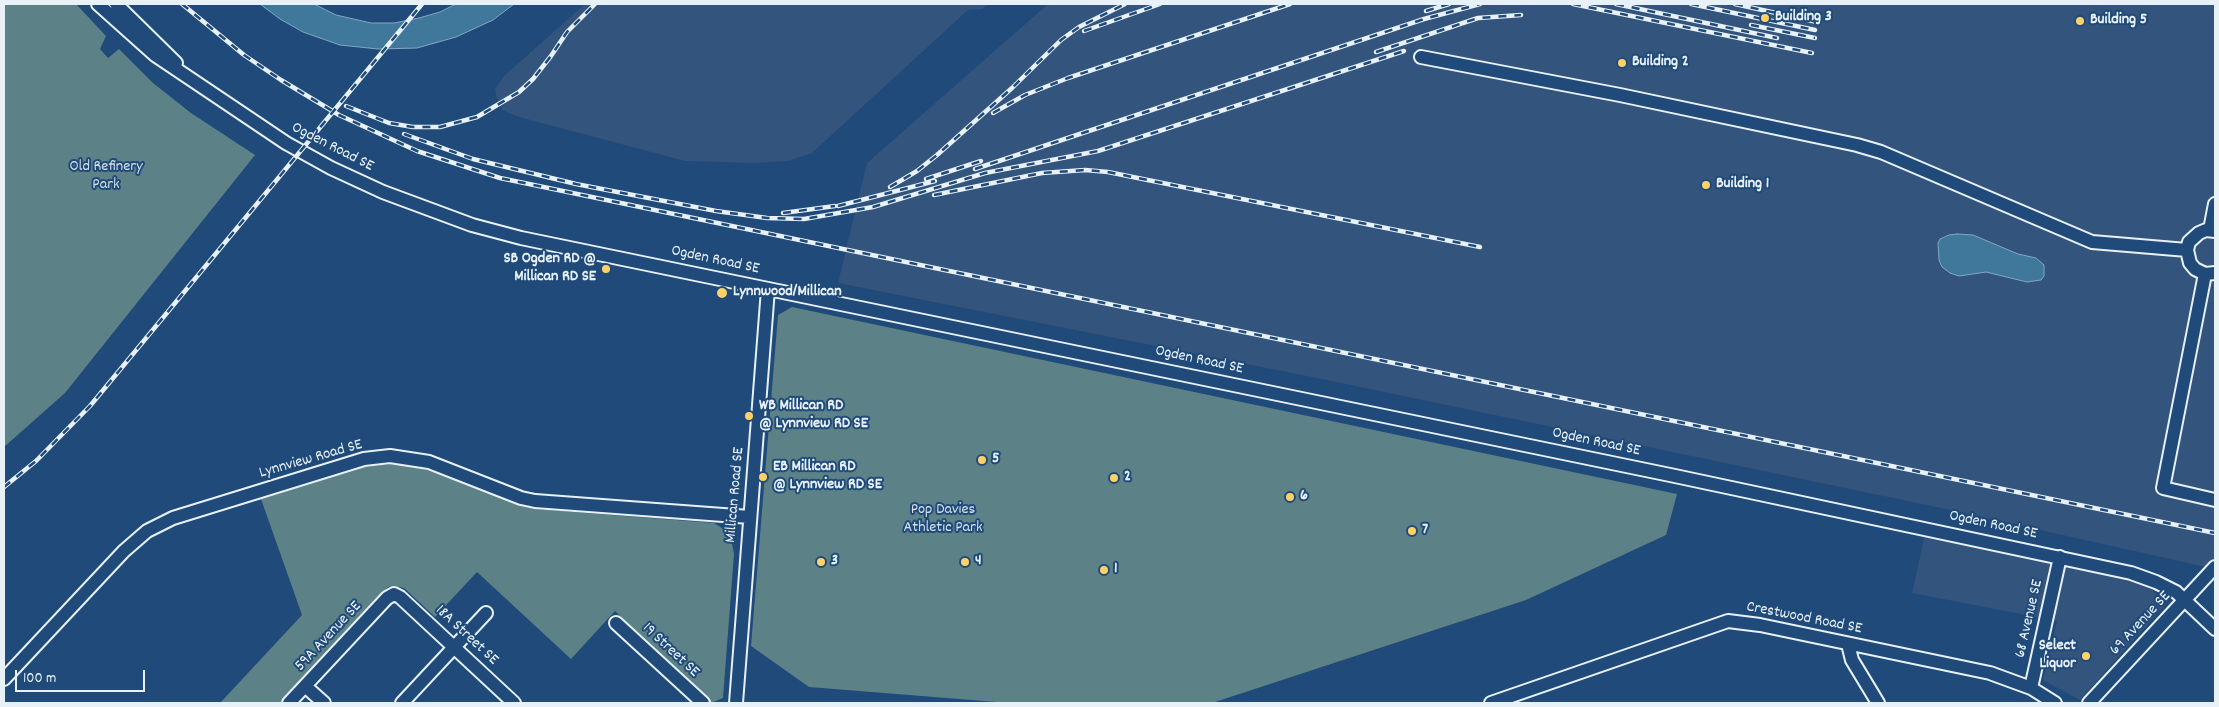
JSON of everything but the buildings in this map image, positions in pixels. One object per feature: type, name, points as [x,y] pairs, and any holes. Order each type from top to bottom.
[{"type":"street","name":"Ogden Road SE","points":[[98,4],[140,44],[286,143],[339,172],[412,204],[472,224],[521,238],[2060,557],[2142,577],[2166,586],[2185,600],[2215,629]]},
{"type":"street","name":"Ogden Road SE","points":[[116,4],[191,79]]},
{"type":"street","points":[[1420,57],[1636,98],[1857,145],[1881,152],[2092,242],[2187,250]]},
{"type":"street","points":[[2215,204],[2213,231],[2199,232],[2193,237],[2187,250],[2190,263],[2195,269],[2210,273],[2163,488],[2215,500]]},
{"type":"street","name":"Millican Road SE","points":[[736,703],[768,289]]},
{"type":"street","name":"Lynnview Road SE","points":[[4,679],[124,551],[147,531],[173,518],[364,460],[390,456],[429,462],[535,502],[750,517]]},
{"type":"street","name":"68 Avenue SE","points":[[2031,688],[2060,557]]},
{"type":"street","name":"69 Avenue SE","points":[[2089,703],[2215,567]]},
{"type":"street","name":"18A Street SE","points":[[394,594],[400,597],[514,703]]},
{"type":"street","name":"59A Avenue SE","points":[[289,703],[387,598],[394,594]]},
{"type":"street","points":[[402,703],[486,613]]},
{"type":"street","name":"Crestwood Road SE","points":[[1491,703],[1728,621],[1760,625],[1990,674],[2031,688],[2055,703]]},
{"type":"street","name":"19 Street SE","points":[[616,624],[703,703]]},
{"type":"street","points":[[1848,644],[1852,660],[1878,703]]},
{"type":"street","points":[[305,686],[324,703]]},
{"type":"shaded area","points":[[260,4],[314,4],[336,15],[371,23],[394,23],[440,12],[456,4],[514,4],[493,20],[456,37],[417,48],[378,49],[340,45],[303,32],[280,19]]},
{"type":"shaded area","points":[[585,4],[988,4],[982,9],[968,10],[812,153],[788,161],[754,163],[685,161],[519,117],[502,110],[495,89],[504,76]]},
{"type":"shaded area","points":[[1048,4],[2215,4],[2215,569],[1946,509],[1312,377],[838,283],[867,163]]},
{"type":"shaded area","points":[[1957,234],[1973,235],[2018,254],[2036,258],[2044,265],[2044,276],[2041,280],[2027,282],[1986,272],[1959,276],[1950,273],[1942,267],[1939,260],[1938,243],[1940,239]]},
{"type":"shaded area","points":[[1925,534],[2148,585],[2165,605],[2080,700],[2043,680],[2057,621],[1912,593]]},
{"type":"green space","name":"Old Refinery Park","points":[[4,4],[76,4],[106,36],[100,49],[108,58],[119,49],[153,83],[191,113],[255,155],[65,393],[4,447]]},
{"type":"green space","name":"Pop Davies Athletic Park","points":[[792,307],[1677,494],[1666,535],[1526,600],[1212,703],[1009,703],[809,687],[751,646],[778,315]]},
{"type":"green space","points":[[398,463],[427,470],[536,509],[714,523],[722,528],[731,538],[734,554],[723,698],[711,703],[615,611],[571,659],[477,572],[435,617],[404,588],[388,587],[280,703],[220,703],[302,615],[261,499],[365,467]]},
{"type":"railway","points":[[182,4],[244,55],[339,115],[417,151],[500,178],[2215,533]]},
{"type":"railway","points":[[4,487],[36,461],[90,406],[422,4]]},
{"type":"railway","points":[[346,106],[389,123],[413,127],[440,127],[477,117],[519,92],[533,79],[567,32],[595,4]]},
{"type":"railway","points":[[890,187],[917,171],[937,155],[1012,88],[1061,40],[1079,27],[1125,4]]},
{"type":"railway","points":[[1084,31],[1160,4]]},
{"type":"railway","points":[[993,113],[1025,95],[1068,78],[1290,4]]},
{"type":"railway","points":[[1426,11],[1449,4]]},
{"type":"railway","points":[[975,169],[1424,19],[1480,4]]},
{"type":"railway","points":[[1573,4],[1812,53]]},
{"type":"railway","points":[[1616,4],[1777,38]]},
{"type":"railway","points":[[1691,4],[1815,30]]},
{"type":"railway","points":[[1735,4],[1817,22]]},
{"type":"railway","points":[[1376,52],[1478,18],[1521,15]]},
{"type":"railway","points":[[1751,25],[1815,38]]},
{"type":"railway","points":[[404,134],[473,159],[576,184],[716,211],[767,218],[804,219],[873,207],[985,173],[1098,151],[1404,51]]},
{"type":"railway","points":[[926,179],[981,161]]},
{"type":"railway","points":[[934,195],[1042,173],[1085,170],[1108,172],[1480,247]]},
{"type":"railway","points":[[838,206],[935,181]]},
{"type":"railway","points":[[783,213],[835,206]]},
{"type":"place","name":"Building 3","points":[[1765,18]]},
{"type":"place","name":"Building 5","points":[[2080,21]]},
{"type":"place","name":"Building 2","points":[[1622,63]]},
{"type":"place","name":"Building 1","points":[[1706,185]]},
{"type":"place","name":"SB Ogden RD @ Millican RD SE","points":[[606,269]]},
{"type":"place","name":"Lynnwood/Millican","points":[[722,293]]},
{"type":"place","name":"WB Millican RD @ Lynnview RD SE","points":[[749,416]]},
{"type":"place","name":"5","points":[[982,460]]},
{"type":"place","name":"EB Millican RD @ Lynnview RD SE","points":[[763,477]]},
{"type":"place","name":"2","points":[[1114,478]]},
{"type":"place","name":"6","points":[[1290,497]]},
{"type":"place","name":"7","points":[[1412,531]]},
{"type":"place","name":"3","points":[[821,562]]},
{"type":"place","name":"4","points":[[965,562]]},
{"type":"place","name":"1","points":[[1104,570]]},
{"type":"place","name":"Select Liquor","points":[[2086,656]]}]
